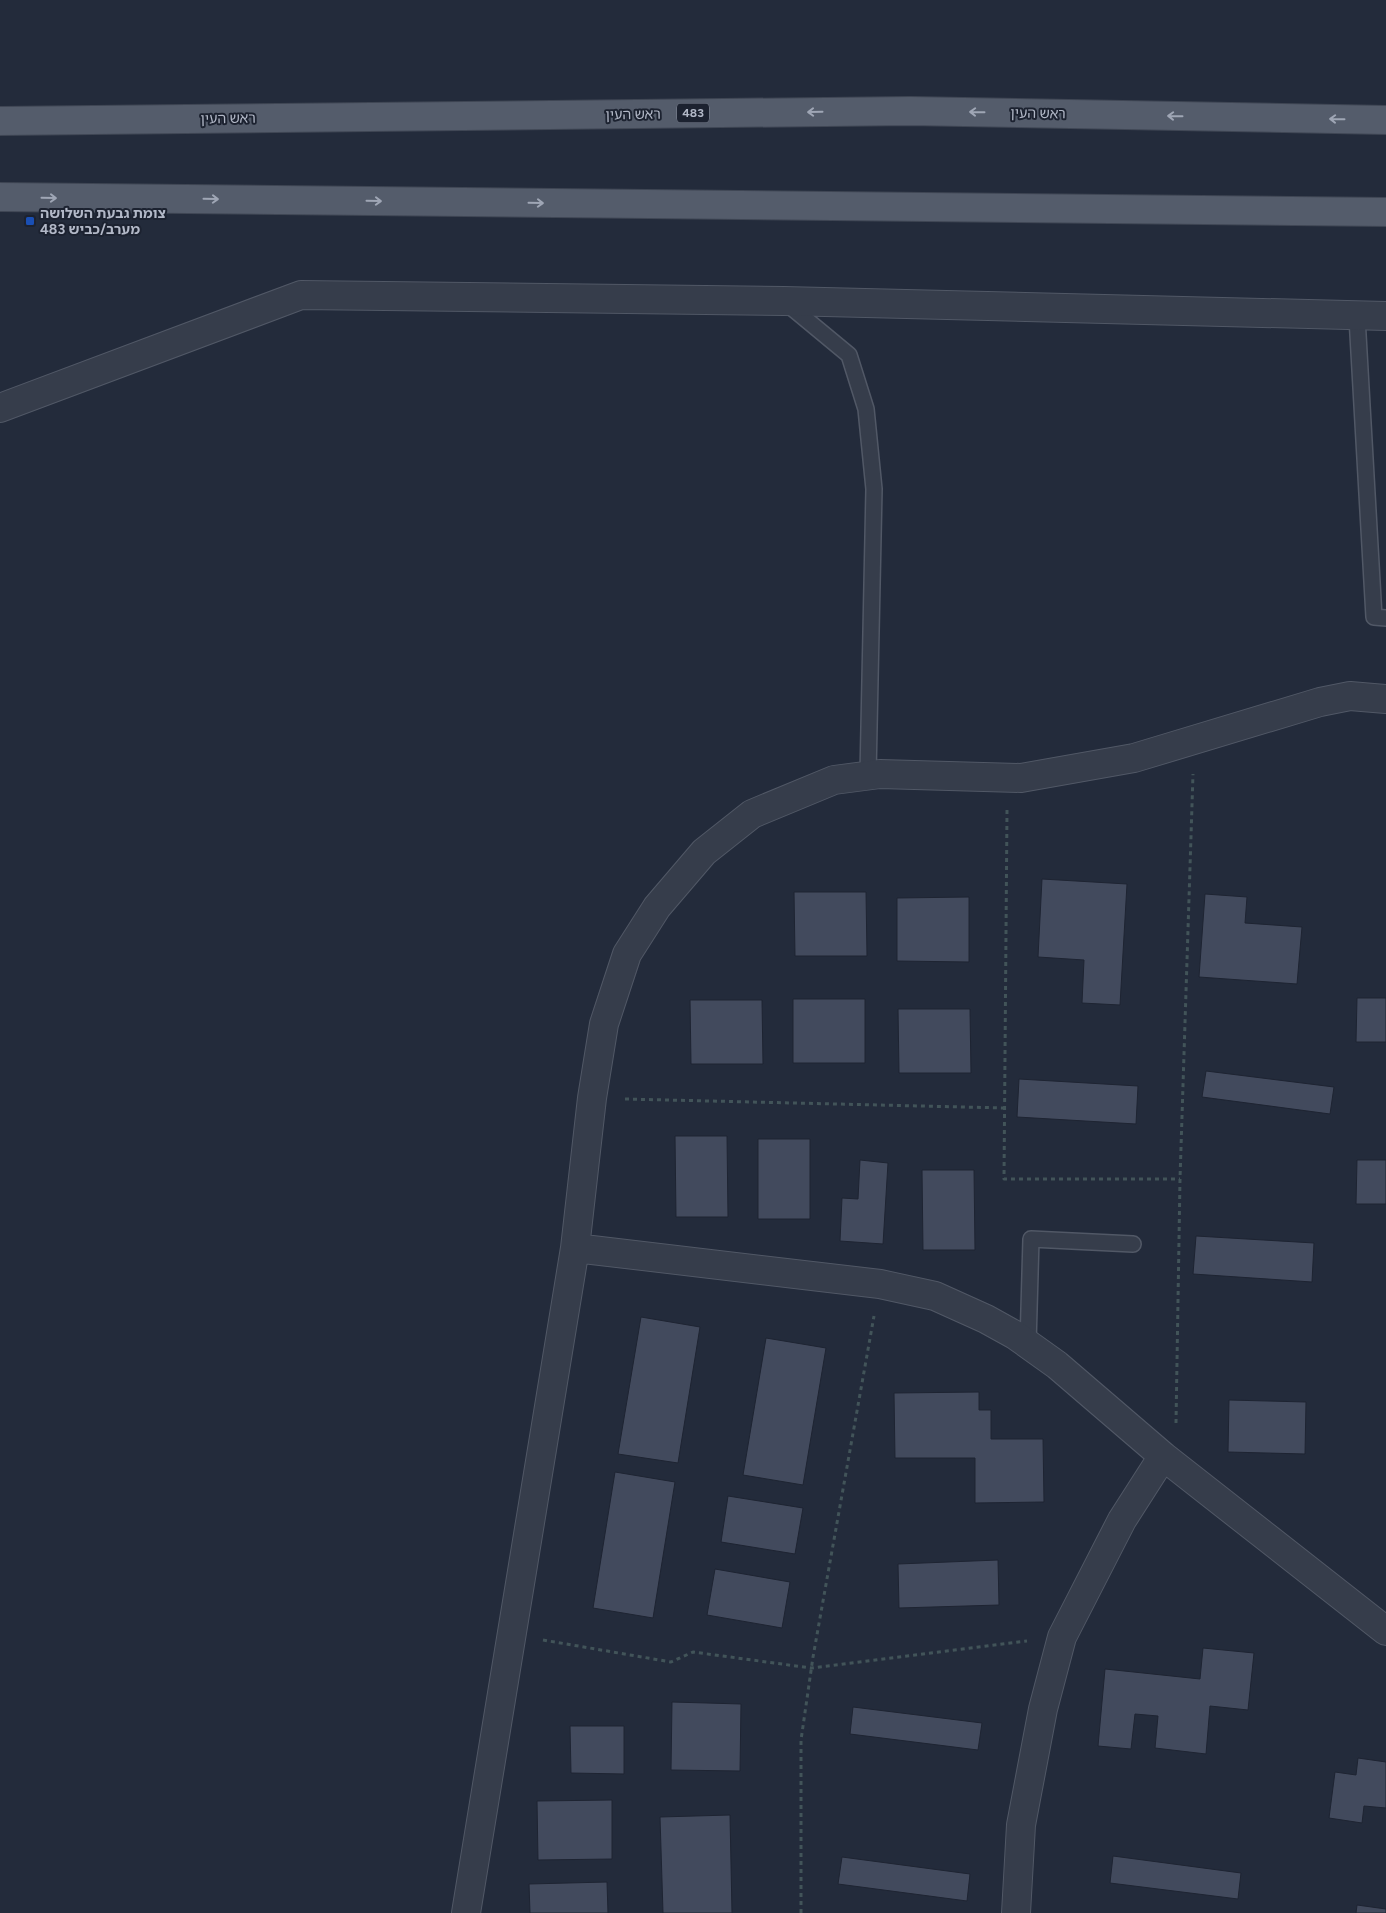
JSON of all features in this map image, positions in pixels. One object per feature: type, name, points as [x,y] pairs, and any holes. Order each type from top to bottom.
[{"type":"main road","name":"ראש העין","points":[[0,121],[900,111],[1386,120]]},
{"type":"main road","points":[[0,197],[1386,212]]},
{"type":"street","points":[[0,408],[301,295],[784,301],[1357,317],[1386,316]]},
{"type":"street","points":[[466,1913],[575,1248],[592,1098],[604,1024],[627,954],[658,907],[704,852],[752,814],[834,780],[880,774],[1021,778],[1134,758],[1320,702],[1350,696],[1386,699]]},
{"type":"street","points":[[575,1248],[880,1284],[935,1296],[986,1319],[1028,1344],[1058,1365],[1169,1461],[1386,1631]]},
{"type":"street","points":[[1016,1913],[1021,1825],[1043,1709],[1062,1637],[1122,1520],[1169,1461]]},
{"type":"lane","points":[[784,301],[849,355],[866,409],[874,489],[868,776]]},
{"type":"lane","points":[[1357,317],[1374,617],[1386,618]]},
{"type":"lane","points":[[1028,1344],[1031,1239],[1133,1244]]},
{"type":"path","points":[[1169,1461],[1194,739]]},
{"type":"path","points":[[1007,777],[1004,1179],[1180,1179]]},
{"type":"path","points":[[592,1098],[1005,1108]]},
{"type":"path","points":[[801,1913],[801,1740],[811,1668],[880,1284]]},
{"type":"path","points":[[513,1634],[672,1662],[693,1652],[811,1668],[1062,1637]]},
{"type":"building","points":[[1042,879],[1127,884],[1120,1005],[1082,1003],[1084,960],[1038,957]]},
{"type":"building","points":[[794,892],[866,892],[867,956],[795,956]]},
{"type":"building","points":[[1205,894],[1247,897],[1245,923],[1302,927],[1297,984],[1199,977]]},
{"type":"building","points":[[969,897],[969,962],[897,961],[897,898]]},
{"type":"building","points":[[1357,998],[1386,998],[1386,1042],[1356,1042]]},
{"type":"building","points":[[793,999],[865,999],[865,1063],[793,1063]]},
{"type":"building","points":[[690,1000],[762,1000],[763,1064],[691,1064]]},
{"type":"building","points":[[898,1009],[970,1009],[971,1073],[899,1073]]},
{"type":"building","points":[[1206,1071],[1334,1087],[1330,1114],[1202,1097]]},
{"type":"building","points":[[1019,1079],[1138,1086],[1136,1124],[1017,1117]]},
{"type":"building","points":[[675,1136],[727,1136],[728,1217],[676,1217]]},
{"type":"building","points":[[758,1139],[810,1139],[810,1219],[758,1219]]},
{"type":"building","points":[[860,1160],[888,1163],[883,1244],[840,1241],[842,1198],[858,1199]]},
{"type":"building","points":[[1357,1160],[1386,1160],[1386,1204],[1356,1204]]},
{"type":"building","points":[[922,1170],[974,1170],[975,1250],[923,1250]]},
{"type":"building","points":[[1196,1236],[1314,1243],[1312,1282],[1193,1274]]},
{"type":"building","points":[[641,1317],[700,1327],[678,1463],[618,1454]]},
{"type":"building","points":[[766,1338],[826,1348],[803,1485],[743,1475]]},
{"type":"building","points":[[979,1392],[979,1410],[991,1410],[991,1439],[1043,1439],[1044,1502],[975,1503],[975,1458],[895,1458],[894,1393]]},
{"type":"building","points":[[1229,1400],[1306,1402],[1305,1454],[1228,1452]]},
{"type":"building","points":[[615,1472],[675,1482],[653,1618],[593,1608]]},
{"type":"building","points":[[728,1496],[803,1508],[795,1554],[721,1542]]},
{"type":"building","points":[[998,1560],[999,1605],[899,1608],[898,1564]]},
{"type":"building","points":[[715,1569],[790,1582],[782,1628],[707,1615]]},
{"type":"building","points":[[1203,1648],[1254,1653],[1248,1710],[1210,1706],[1206,1754],[1155,1748],[1158,1716],[1135,1714],[1131,1749],[1098,1746],[1105,1669],[1200,1679]]},
{"type":"building","points":[[672,1702],[741,1704],[740,1771],[671,1770]]},
{"type":"building","points":[[853,1707],[982,1723],[978,1750],[850,1734]]},
{"type":"building","points":[[570,1726],[624,1726],[624,1774],[571,1773]]},
{"type":"building","points":[[1358,1758],[1386,1762],[1386,1808],[1364,1806],[1362,1823],[1329,1818],[1335,1772],[1356,1775]]},
{"type":"building","points":[[612,1800],[612,1859],[538,1860],[537,1801]]},
{"type":"building","points":[[730,1815],[732,1913],[663,1913],[660,1817]]},
{"type":"building","points":[[1113,1856],[1241,1873],[1238,1899],[1110,1883]]},
{"type":"building","points":[[842,1857],[970,1874],[967,1901],[838,1884]]},
{"type":"building","points":[[607,1882],[608,1913],[530,1913],[529,1884]]},
{"type":"building","points":[[1357,1905],[1386,1909],[1386,1913],[1356,1913]]},
{"type":"place","name":"צומת גבעת השלושה מערב/כביש 483","points":[[30,221]]}]
